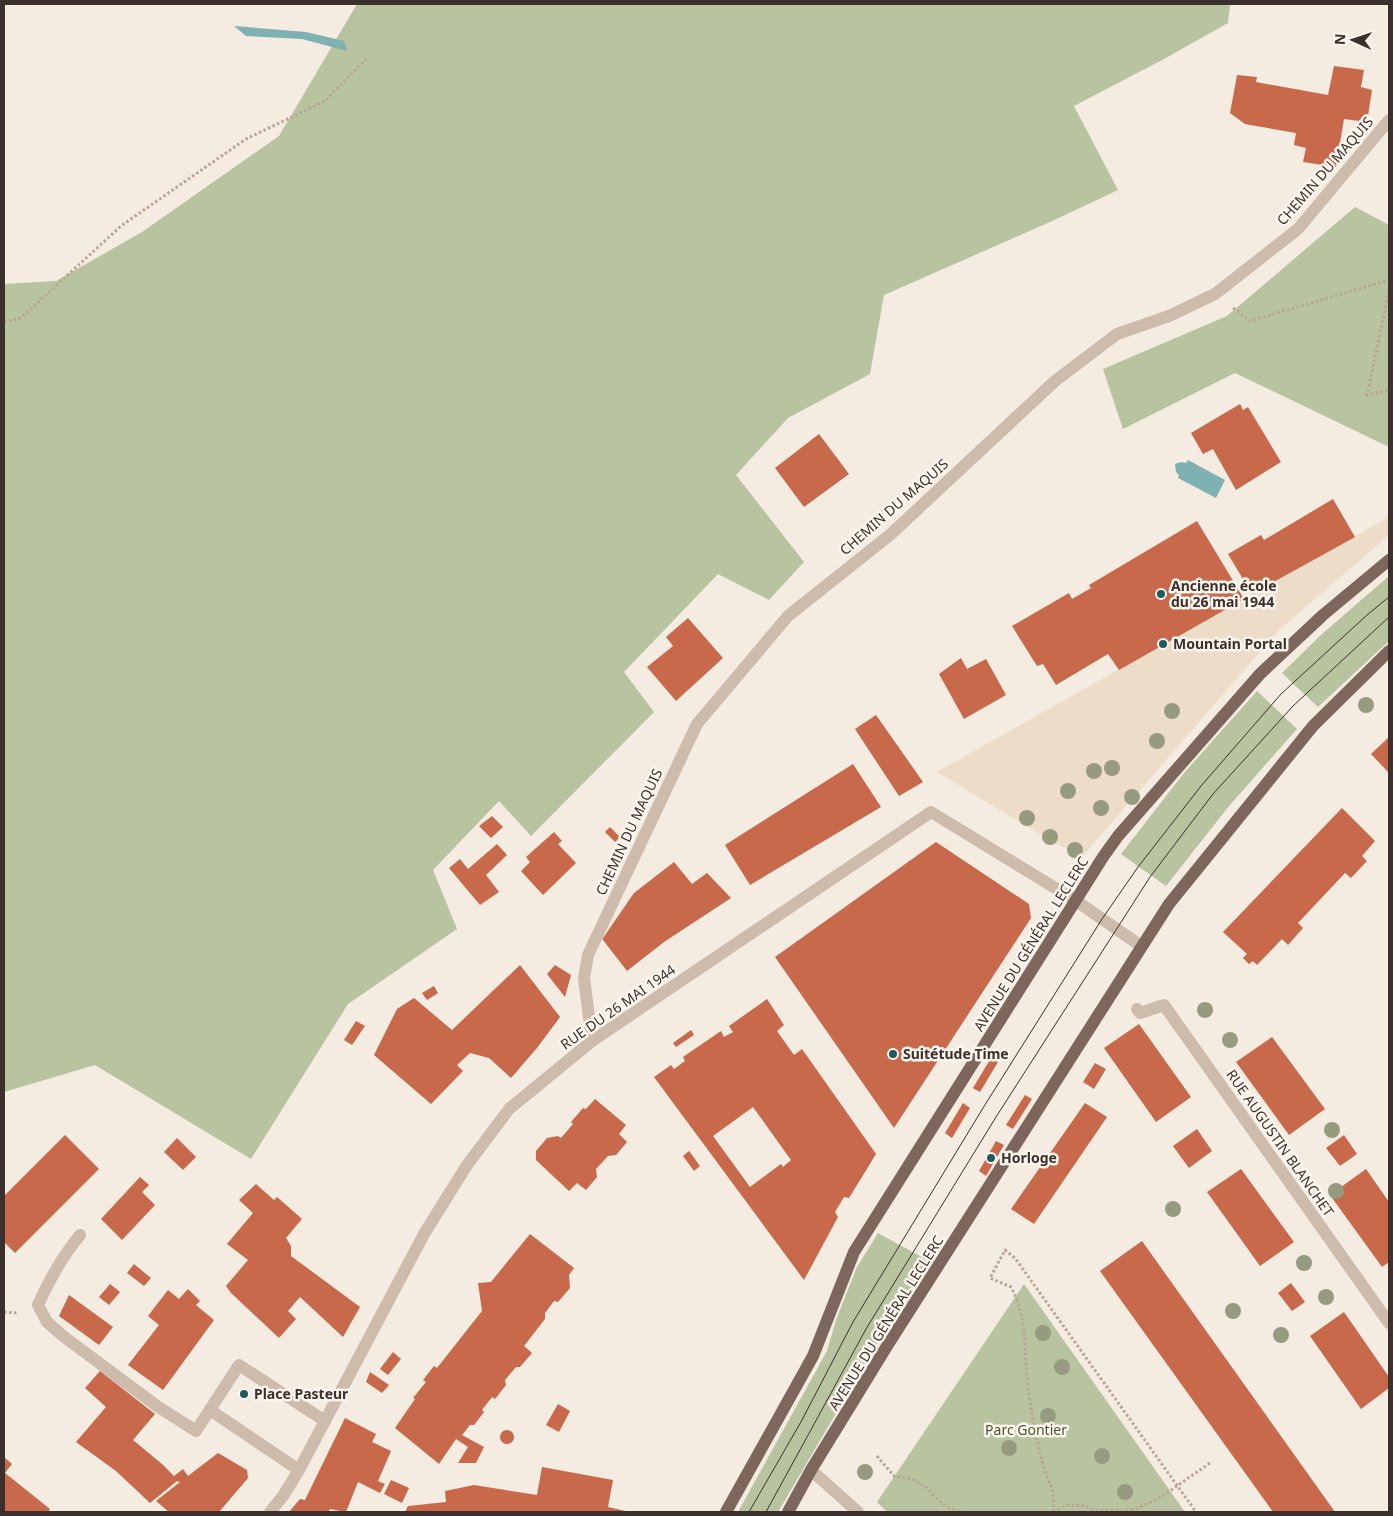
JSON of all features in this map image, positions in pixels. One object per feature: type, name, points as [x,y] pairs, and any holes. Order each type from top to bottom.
[{"type":"main road","name":"AVENUE DU GÉNÉRAL LECLERC","points":[[726,1512],[813,1356],[854,1252],[1075,900],[1118,836],[1260,674],[1322,615],[1389,560]]},
{"type":"main road","name":"AVENUE DU GÉNÉRAL LECLERC","points":[[788,1512],[811,1470],[887,1346],[1169,904],[1313,726],[1389,651]]},
{"type":"street","name":"CHEMIN DU MAQUIS","points":[[592,1041],[584,978],[588,955],[697,724],[788,616],[891,534],[1055,380],[1117,334],[1169,316],[1215,294],[1298,229],[1389,120]]},
{"type":"street","name":"RUE DU 26 MAI 1944","points":[[270,1512],[283,1496],[299,1470],[424,1234],[467,1165],[509,1109],[592,1041],[931,812],[1075,900],[1141,946]]},
{"type":"street","name":"RUE AUGUSTIN BLANCHET","points":[[1137,1010],[1140,1013],[1164,1005],[1389,1323]]},
{"type":"street","points":[[80,1235],[48,1282],[38,1305],[47,1322],[63,1336],[157,1406],[196,1431],[239,1365],[325,1421]]},
{"type":"street","points":[[210,1410],[299,1470]]},
{"type":"street","points":[[811,1470],[858,1512]]},
{"type":"path","points":[[4,322],[21,318],[121,226],[246,139],[325,101],[366,58]]},
{"type":"path","points":[[1215,294],[1250,321],[1389,280]]},
{"type":"path","points":[[1389,291],[1368,395],[1389,390]]},
{"type":"path","points":[[1196,1512],[1177,1486],[1014,1258],[1005,1250],[990,1278],[1011,1286],[1023,1316],[1033,1416],[1042,1460],[1055,1498],[1053,1512],[1069,1506],[1123,1511],[1138,1508],[1161,1497],[1177,1486],[1210,1464]]},
{"type":"path","points":[[877,1456],[894,1476],[912,1479],[926,1487],[939,1501],[949,1508],[963,1512]]},
{"type":"green space","points":[[357,4],[1230,4],[1228,23],[1074,106],[1118,190],[884,295],[870,374],[788,418],[736,475],[804,562],[769,600],[718,574],[624,672],[654,712],[531,836],[499,801],[433,870],[457,929],[348,1004],[251,1159],[95,1065],[4,1092],[4,284],[56,281],[142,232],[279,136]]},
{"type":"green space","points":[[1355,207],[1389,225],[1389,447],[1235,373],[1123,429],[1103,369],[1227,316]]},
{"type":"green space","points":[[1389,576],[1389,641],[1318,707],[1282,673],[1322,634]]},
{"type":"green space","points":[[1257,691],[1297,729],[1229,806],[1166,886],[1121,854],[1184,773]]},
{"type":"green space","points":[[878,1233],[929,1261],[875,1347],[778,1512],[738,1512],[827,1351],[836,1320],[857,1267]]},
{"type":"green space","name":"Parc Gontier","points":[[1024,1284],[1185,1512],[887,1512],[877,1502]]},
{"type":"shaded area","points":[[1389,517],[1389,535],[1278,631],[1082,857],[1053,842],[937,772]]},
{"type":"water","points":[[234,26],[306,32],[344,41],[347,51],[302,39],[246,36]]},
{"type":"water","points":[[1188,460],[1225,480],[1216,498],[1178,478],[1179,475],[1176,472],[1175,464],[1186,463]]},
{"type":"building","points":[[1334,66],[1364,70],[1361,87],[1372,90],[1367,122],[1344,119],[1336,167],[1303,162],[1306,148],[1294,145],[1296,133],[1245,124],[1230,113],[1237,75],[1257,77],[1256,82],[1328,95]]},
{"type":"building","points":[[1240,404],[1243,410],[1248,407],[1281,462],[1236,490],[1213,449],[1203,454],[1191,433]]},
{"type":"building","points":[[819,434],[849,474],[804,507],[775,468]]},
{"type":"building","points":[[1333,499],[1355,537],[1252,594],[1228,554],[1261,535],[1264,540]]},
{"type":"building","name":"Ancienne école du 26 mai 1944","points":[[1197,521],[1244,599],[1119,670],[1108,654],[1056,685],[1043,664],[1037,666],[1012,626],[1069,593],[1072,599],[1091,588],[1089,585]]},
{"type":"building","points":[[688,618],[723,658],[676,701],[647,667],[673,646],[666,637]]},
{"type":"building","points":[[961,658],[967,669],[986,659],[1006,695],[964,719],[939,674]]},
{"type":"building","points":[[876,715],[923,782],[899,796],[855,729]]},
{"type":"building","points":[[1389,737],[1389,773],[1371,754]]},
{"type":"building","points":[[853,764],[881,807],[750,885],[725,845]]},
{"type":"building","points":[[1342,808],[1375,841],[1362,856],[1367,861],[1351,878],[1345,873],[1298,923],[1303,928],[1288,945],[1282,939],[1257,965],[1253,961],[1249,964],[1243,958],[1247,954],[1223,932]]},
{"type":"building","points":[[492,816],[503,827],[491,838],[479,826]]},
{"type":"building","points":[[610,827],[620,837],[615,842],[605,832]]},
{"type":"building","points":[[554,832],[562,841],[558,844],[576,863],[543,895],[521,871],[530,862],[526,857]]},
{"type":"building","name":"Suitétude Time","points":[[936,842],[1029,904],[1031,918],[894,1128],[775,957]]},
{"type":"building","points":[[497,844],[507,855],[486,875],[499,892],[480,905],[449,868],[460,859],[468,869]]},
{"type":"building","points":[[674,862],[692,884],[707,873],[731,898],[664,942],[627,971],[603,938],[634,893]]},
{"type":"building","points":[[520,965],[560,1017],[511,1078],[489,1058],[470,1053],[457,1065],[463,1071],[431,1104],[374,1055],[397,1009],[414,998],[452,1030]]},
{"type":"building","points":[[555,965],[571,975],[565,997],[547,974]]},
{"type":"building","points":[[434,986],[438,993],[427,1000],[422,993]]},
{"type":"building","points":[[767,999],[784,1025],[777,1031],[794,1055],[802,1049],[876,1154],[849,1198],[844,1197],[835,1212],[838,1217],[804,1280],[654,1077],[671,1065],[674,1069],[685,1061],[683,1057],[721,1031],[724,1037],[733,1032],[729,1026]],"holes":[[[753,1107],[791,1160],[783,1167],[781,1164],[750,1187],[713,1136]]]},
{"type":"building","points":[[356,1021],[365,1026],[352,1045],[344,1040]]},
{"type":"building","points":[[1139,1024],[1191,1097],[1156,1122],[1104,1048]]},
{"type":"building","points":[[691,1030],[694,1035],[676,1047],[673,1043]]},
{"type":"building","points":[[1272,1037],[1325,1109],[1289,1135],[1236,1062]]},
{"type":"building","points":[[991,1058],[998,1062],[980,1092],[973,1088]]},
{"type":"building","points":[[1095,1063],[1106,1069],[1094,1089],[1083,1082]]},
{"type":"building","name":"Horloge","points":[[1025,1095],[1032,1099],[1013,1129],[1006,1125]]},
{"type":"building","points":[[595,1099],[626,1125],[619,1134],[627,1142],[616,1155],[608,1156],[596,1169],[597,1177],[586,1190],[577,1183],[569,1191],[536,1160],[536,1151],[547,1138],[558,1136],[561,1138],[583,1108],[586,1109]]},
{"type":"building","points":[[963,1103],[970,1108],[952,1138],[945,1133]]},
{"type":"building","points":[[1085,1103],[1107,1117],[1034,1224],[1011,1209]]},
{"type":"building","points":[[1197,1129],[1212,1151],[1189,1168],[1173,1146]]},
{"type":"building","points":[[65,1135],[99,1169],[15,1253],[4,1242],[4,1196]]},
{"type":"building","points":[[1344,1135],[1357,1154],[1340,1166],[1326,1148]]},
{"type":"building","points":[[177,1138],[196,1157],[183,1170],[164,1152]]},
{"type":"building","name":"Horloge","points":[[996,1141],[1004,1145],[986,1176],[979,1171]]},
{"type":"building","points":[[689,1151],[700,1166],[694,1171],[683,1156]]},
{"type":"building","points":[[1241,1169],[1294,1242],[1260,1266],[1207,1192]]},
{"type":"building","points":[[1366,1169],[1389,1202],[1389,1262],[1382,1267],[1330,1195]]},
{"type":"building","points":[[140,1177],[149,1185],[142,1192],[155,1205],[122,1240],[101,1219]]},
{"type":"building","points":[[256,1184],[274,1200],[277,1197],[302,1219],[286,1238],[291,1246],[291,1256],[360,1307],[343,1337],[300,1297],[288,1311],[296,1319],[279,1338],[226,1286],[248,1260],[227,1244],[253,1213],[239,1200]]},
{"type":"building","points":[[530,1234],[574,1268],[569,1275],[570,1288],[558,1302],[554,1301],[545,1313],[545,1319],[524,1346],[532,1353],[520,1367],[516,1367],[505,1380],[506,1385],[495,1399],[492,1397],[474,1425],[470,1425],[462,1435],[484,1447],[476,1463],[458,1463],[468,1447],[456,1439],[439,1464],[395,1428],[415,1399],[413,1398],[426,1382],[423,1380],[434,1366],[437,1368],[482,1311],[478,1283],[491,1282]]},
{"type":"building","points":[[1142,1241],[1335,1512],[1273,1512],[1100,1271]]},
{"type":"building","points":[[134,1264],[151,1278],[144,1286],[127,1273]]},
{"type":"building","points":[[1291,1283],[1305,1302],[1292,1311],[1278,1293]]},
{"type":"building","points":[[110,1284],[120,1292],[109,1305],[99,1297]]},
{"type":"building","points":[[188,1289],[200,1301],[196,1305],[214,1320],[163,1390],[128,1365],[159,1325],[148,1316],[168,1290],[179,1299]]},
{"type":"building","points":[[69,1295],[113,1327],[99,1345],[59,1316]]},
{"type":"building","points":[[1344,1312],[1389,1377],[1389,1388],[1361,1409],[1310,1336]]},
{"type":"building","points":[[393,1352],[401,1359],[388,1375],[380,1369]]},
{"type":"building","points":[[100,1371],[155,1414],[133,1440],[174,1476],[183,1469],[188,1476],[218,1453],[247,1470],[248,1478],[219,1512],[169,1512],[156,1501],[180,1482],[177,1481],[150,1503],[116,1471],[76,1442],[106,1407],[85,1388]]},
{"type":"building","points":[[370,1372],[389,1385],[382,1393],[366,1382]]},
{"type":"building","points":[[558,1404],[570,1411],[559,1432],[546,1425]]},
{"type":"building","points":[[345,1418],[376,1434],[372,1442],[391,1451],[378,1481],[385,1484],[380,1493],[358,1482],[346,1512],[330,1509],[328,1512],[289,1512],[300,1499],[305,1500]]},
{"type":"building","points":[[507,1430],[512,1432],[514,1437],[512,1442],[507,1444],[502,1442],[500,1437],[502,1432]]},
{"type":"building","points":[[4,1457],[12,1464],[5,1473],[50,1509],[48,1512],[4,1512]]},
{"type":"building","points":[[542,1467],[613,1480],[608,1507],[630,1512],[405,1512],[408,1506],[446,1502],[445,1491],[474,1485],[537,1495]]},
{"type":"building","points":[[391,1480],[409,1488],[402,1503],[384,1494]]},
{"type":"tram line","points":[[749,1512],[802,1420],[853,1322],[983,1108],[1102,919],[1138,867],[1201,786],[1281,694],[1389,597]]},
{"type":"tram line","points":[[766,1512],[866,1329],[996,1117],[1150,877],[1213,794],[1293,706],[1389,617]]},
{"type":"place","name":"Ancienne école du 26 mai 1944","points":[[1161,594]]},
{"type":"place","name":"Mountain Portal","points":[[1163,644]]},
{"type":"place","name":"Suitétude Time","points":[[893,1054]]},
{"type":"place","name":"Horloge","points":[[991,1158]]},
{"type":"place","name":"Place Pasteur","points":[[244,1394]]}]
